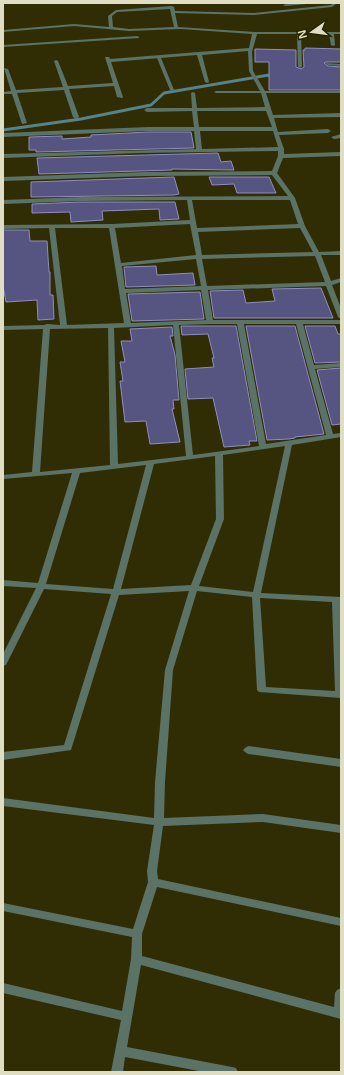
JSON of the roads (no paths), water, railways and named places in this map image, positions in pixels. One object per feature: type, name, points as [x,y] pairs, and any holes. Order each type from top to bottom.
[{"type":"street","points":[[285,5],[316,3]]},
{"type":"street","points":[[111,27],[110,16],[116,11],[173,8],[254,14],[332,6],[335,3]]},
{"type":"street","points":[[173,8],[176,28]]},
{"type":"street","points":[[3,31],[74,25],[111,27],[129,30],[176,28],[256,33],[341,34]]},
{"type":"street","points":[[256,33],[251,49],[251,71],[262,92],[280,149],[281,156],[274,173]]},
{"type":"street","points":[[299,33],[300,68]]},
{"type":"street","points":[[331,33],[333,45]]},
{"type":"street","points":[[3,46],[137,37]]},
{"type":"street","points":[[120,97],[108,60],[159,58],[251,49]]},
{"type":"street","points":[[199,54],[207,82]]},
{"type":"street","points":[[56,61],[76,117]]},
{"type":"street","points":[[328,64],[341,65]]},
{"type":"street","points":[[6,69],[24,124]]},
{"type":"street","points":[[3,92],[116,84]]},
{"type":"street","points":[[216,92],[341,92]]},
{"type":"street","points":[[193,93],[198,150]]},
{"type":"street","points":[[147,110],[268,109]]},
{"type":"street","points":[[271,117],[341,115]]},
{"type":"street","points":[[3,135],[195,129],[328,131]]},
{"type":"street","points":[[334,136],[341,136]]},
{"type":"street","points":[[3,156],[280,149]]},
{"type":"street","points":[[281,156],[341,154]]},
{"type":"street","points":[[3,179],[145,174],[274,173]]},
{"type":"street","points":[[274,173],[292,198],[302,226],[318,255],[341,317]]},
{"type":"street","points":[[3,202],[189,198],[292,198]]},
{"type":"street","points":[[189,198],[210,322]]},
{"type":"street","points":[[3,227],[112,226],[194,222]]},
{"type":"street","points":[[52,226],[64,327]]},
{"type":"street","points":[[112,226],[128,325]]},
{"type":"street","points":[[195,230],[302,226]]},
{"type":"street","points":[[118,265],[199,257],[341,254]]},
{"type":"street","points":[[123,291],[205,287],[329,284],[341,280]]},
{"type":"street","points":[[3,329],[47,326],[111,326],[210,322],[341,322]]},
{"type":"street","points":[[240,322],[263,448]]},
{"type":"street","points":[[299,322],[330,437]]},
{"type":"street","points":[[176,324],[190,457]]},
{"type":"street","points":[[36,474],[47,326]]},
{"type":"street","points":[[111,326],[114,466]]},
{"type":"street","points":[[311,367],[341,365]]},
{"type":"street","points":[[3,477],[219,454],[341,435]]},
{"type":"street","points":[[3,583],[116,592],[194,588],[256,595],[338,599],[340,695],[262,690],[256,595],[290,443]]},
{"type":"street","points":[[116,1072],[121,1051],[136,959],[137,934],[153,882],[152,871],[159,822],[160,782],[169,670],[194,588],[220,519],[219,454]]},
{"type":"street","points":[[3,756],[68,748],[116,592],[152,462]]},
{"type":"street","points":[[3,663],[41,586],[77,470]]},
{"type":"street","points":[[248,750],[341,763]]},
{"type":"street","points":[[3,802],[159,822],[264,818],[341,829]]},
{"type":"street","points":[[153,882],[341,922]]},
{"type":"street","points":[[3,908],[137,934]]},
{"type":"street","points":[[136,959],[340,1014],[341,993]]},
{"type":"street","points":[[3,988],[127,1017]]},
{"type":"street","points":[[121,1051],[232,1072]]},
{"type":"lane","points":[[159,58],[172,90]]},
{"type":"waterway","points":[[3,130],[81,119],[151,105],[164,93],[275,74]]}]
